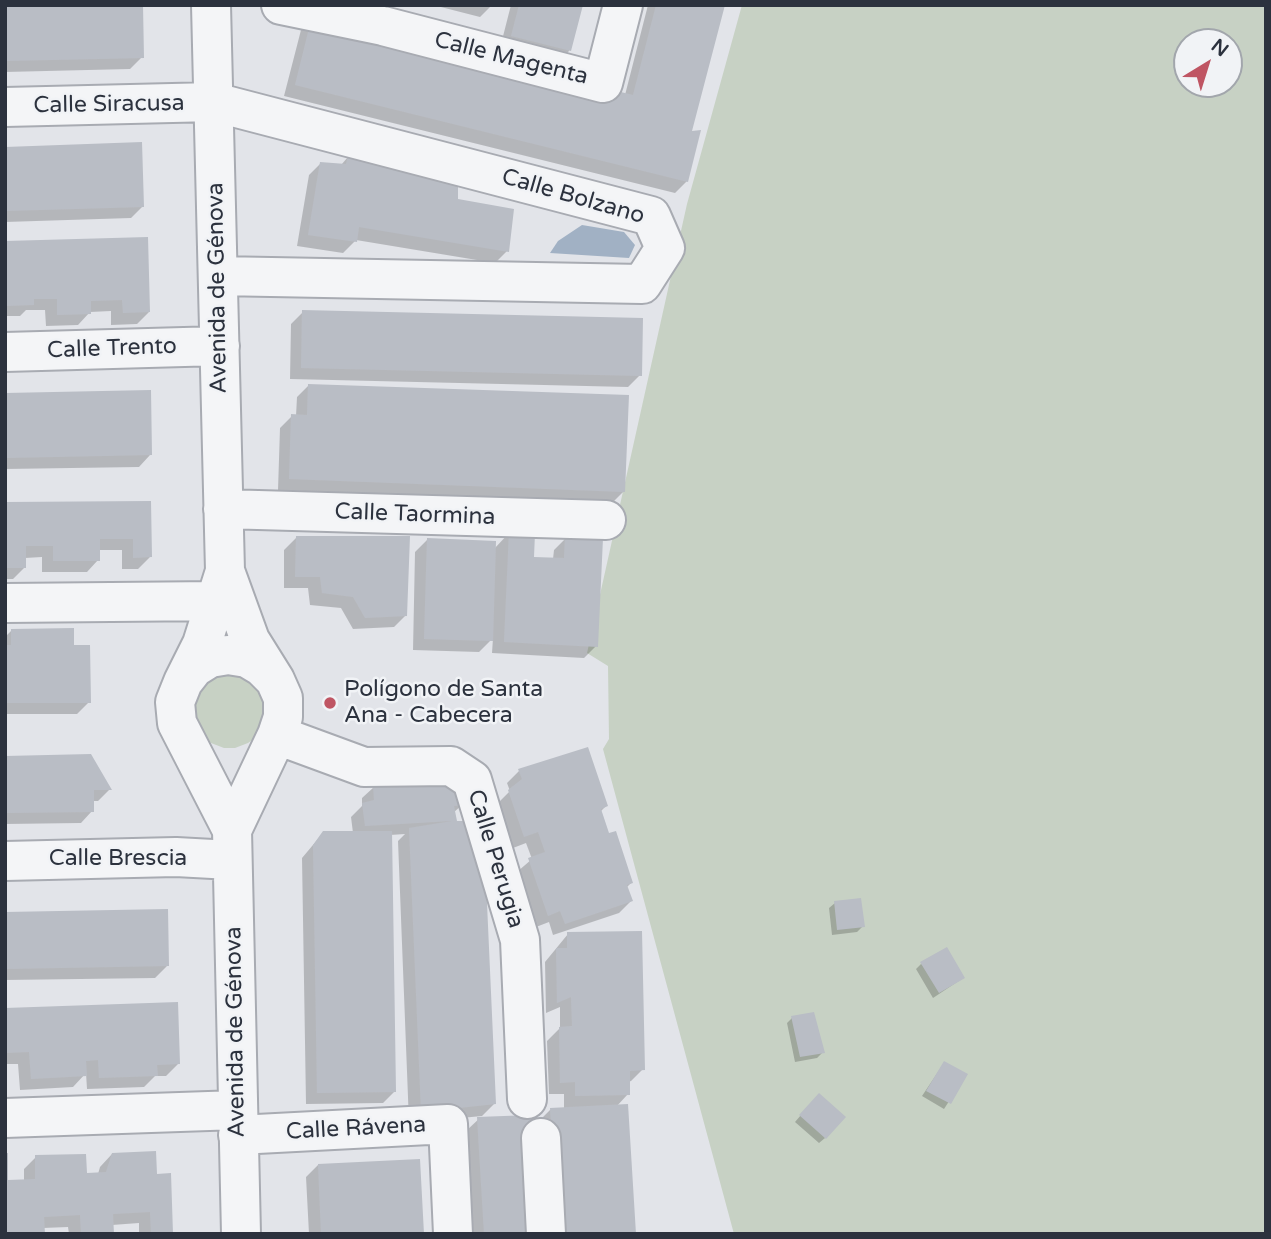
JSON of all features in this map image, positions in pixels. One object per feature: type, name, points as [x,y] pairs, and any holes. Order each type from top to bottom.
[{"type":"street","name":"Avenida de Génova","points":[[211,5],[223,509],[221,586],[202,644],[175,702],[177,723],[232,845],[241,1234]]},
{"type":"street","name":"Calle Magenta","points":[[281,5],[385,16],[603,83],[623,5]]},
{"type":"street","name":"Calle Siracusa","points":[[5,107],[214,102]]},
{"type":"street","name":"Calle Bolzano","points":[[214,102],[652,216],[665,247],[642,284],[218,276]]},
{"type":"street","name":"Calle Trento","points":[[5,352],[219,346]]},
{"type":"street","name":"Calle Taormina","points":[[223,509],[606,520]]},
{"type":"street","name":"Avenida de Génova","points":[[221,586],[275,680],[283,707],[277,735],[232,845]]},
{"type":"street","points":[[5,603],[221,586]]},
{"type":"street","points":[[183,682],[194,668],[210,659],[228,655],[247,658],[262,667],[275,680]]},
{"type":"street","points":[[186,742],[197,753],[211,760],[241,762],[262,752],[277,735]]},
{"type":"street","name":"Calle Perugia","points":[[277,735],[365,766],[451,766],[472,780],[520,940],[527,1099]]},
{"type":"street","name":"Calle Brescia","points":[[5,860],[176,858],[232,845]]},
{"type":"street","points":[[5,1118],[238,1123]]},
{"type":"street","name":"Calle Rávena","points":[[238,1123],[448,1124],[453,1234]]},
{"type":"street","points":[[541,1138],[546,1234]]},
{"type":"shaded area","points":[[742,5],[1266,5],[1266,1234],[734,1234],[603,749],[609,739],[608,666],[587,653],[687,204]]},
{"type":"shaded area","points":[[230,669],[256,680],[269,707],[258,736],[235,748],[224,748],[200,735],[194,724],[195,690],[204,679]]},
{"type":"water","points":[[582,225],[624,232],[635,245],[629,258],[550,253],[558,241]]},
{"type":"building","points":[[5,5],[143,5],[144,58],[5,61]]},
{"type":"building","points":[[519,5],[583,5],[571,51],[511,36]]},
{"type":"building","points":[[656,5],[725,5],[692,131],[701,130],[688,182],[295,85],[312,16],[633,95]]},
{"type":"building","points":[[142,142],[144,207],[5,211],[5,147]]},
{"type":"building","points":[[348,155],[458,177],[458,199],[514,209],[509,252],[359,227],[357,242],[308,235],[320,162],[346,164]]},
{"type":"building","points":[[148,237],[150,312],[123,313],[122,300],[91,301],[91,314],[57,315],[57,299],[34,299],[34,305],[5,306],[5,241]]},
{"type":"building","points":[[302,310],[643,318],[642,376],[301,368]]},
{"type":"building","points":[[308,384],[629,395],[625,492],[289,479],[291,414],[307,415]]},
{"type":"building","points":[[151,390],[152,455],[5,458],[5,393]]},
{"type":"building","points":[[151,501],[152,557],[133,558],[133,539],[100,539],[100,561],[53,561],[53,546],[26,546],[26,568],[5,568],[5,502]]},
{"type":"building","points":[[509,531],[535,533],[534,557],[564,558],[565,536],[603,538],[598,647],[504,642]]},
{"type":"building","points":[[296,536],[410,536],[407,616],[365,618],[353,597],[322,593],[320,577],[295,577]]},
{"type":"building","points":[[427,538],[496,541],[493,641],[424,639]]},
{"type":"building","points":[[74,628],[74,645],[90,645],[91,703],[5,703],[5,645],[11,645],[11,629]]},
{"type":"building","points":[[588,747],[608,806],[601,809],[609,833],[616,831],[633,883],[627,885],[633,901],[565,924],[560,911],[548,916],[528,858],[545,852],[538,832],[524,837],[508,790],[522,779],[518,769]]},
{"type":"building","points":[[91,754],[112,790],[94,790],[94,812],[5,813],[5,756]]},
{"type":"building","points":[[458,784],[465,805],[454,806],[457,821],[465,821],[486,881],[496,1104],[421,1112],[409,828],[452,821],[365,826],[362,803],[374,800],[373,785]]},
{"type":"building","points":[[323,831],[392,831],[396,1092],[317,1093],[313,845]]},
{"type":"building","points":[[861,898],[865,927],[837,930],[834,901]]},
{"type":"building","points":[[168,909],[169,966],[5,969],[5,912]]},
{"type":"building","points":[[642,931],[645,1070],[630,1071],[630,1095],[575,1096],[575,1082],[560,1083],[559,1027],[572,1026],[571,997],[557,1003],[556,948],[567,948],[567,932]]},
{"type":"building","points":[[947,947],[965,978],[939,993],[920,962]]},
{"type":"building","points":[[178,1002],[180,1064],[157,1065],[158,1076],[99,1078],[98,1060],[86,1061],[87,1076],[31,1079],[29,1052],[5,1053],[5,1008]]},
{"type":"building","points":[[814,1012],[825,1053],[800,1057],[791,1016]]},
{"type":"building","points":[[944,1061],[968,1074],[951,1104],[926,1091]]},
{"type":"building","points":[[819,1093],[846,1117],[826,1139],[799,1115]]},
{"type":"building","points":[[628,1104],[636,1234],[557,1234],[550,1108]]},
{"type":"building","points":[[531,1115],[539,1234],[484,1234],[477,1117]]},
{"type":"building","points":[[156,1151],[157,1174],[171,1173],[173,1234],[151,1234],[150,1212],[113,1214],[114,1234],[81,1234],[80,1215],[44,1217],[45,1234],[5,1234],[5,1153],[8,1153],[8,1180],[35,1179],[35,1155],[86,1154],[87,1173],[106,1172],[112,1153]]},
{"type":"building","points":[[420,1159],[424,1234],[321,1234],[318,1164]]},
{"type":"place","name":"Polígono de Santa Ana - Cabecera","points":[[330,703]]}]
